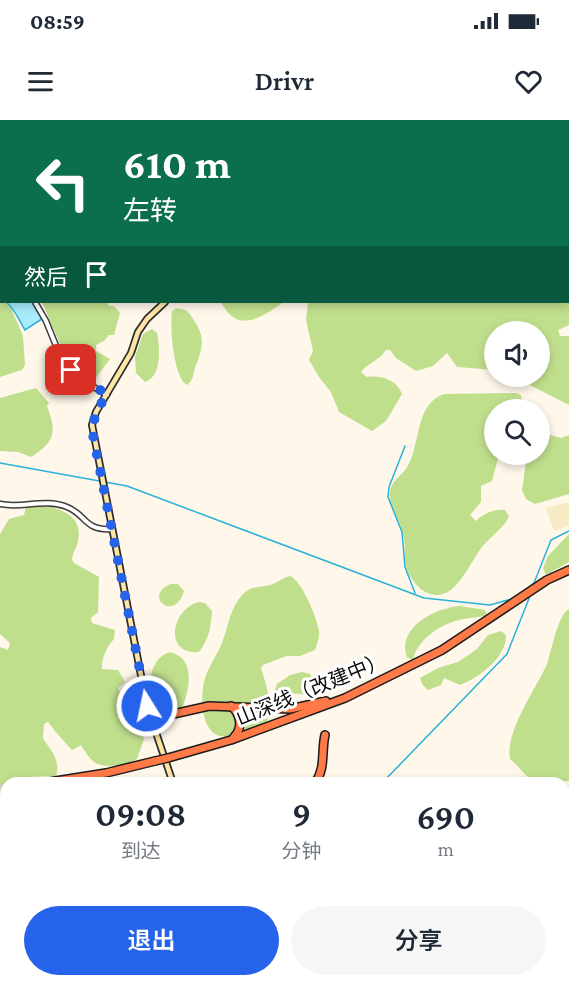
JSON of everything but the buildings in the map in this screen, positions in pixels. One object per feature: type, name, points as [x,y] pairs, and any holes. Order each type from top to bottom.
[{"type":"highway","name":"山深线（改建中）","points":[[75,777],[138,765],[216,745],[310,712],[372,685],[442,650],[547,580],[569,570]]},
{"type":"highway","points":[[152,718],[209,706],[302,708],[372,685]]},
{"type":"highway","points":[[231,706],[239,715],[240,728],[231,740]]},
{"type":"highway","points":[[318,777],[323,768],[322,747],[325,735]]},
{"type":"main road","points":[[164,303],[143,323],[131,354],[96,412],[92,430],[152,718],[171,777]]},
{"type":"street","points":[[36,303],[46,321],[61,358],[82,380],[107,394]]},
{"type":"street","points":[[0,504],[8,506],[46,502],[69,507],[95,529],[112,529]]},
{"type":"shaded area","points":[[569,502],[569,526],[554,531],[546,508]]},
{"type":"green space","points":[[0,303],[6,303],[11,308],[23,336],[25,365],[22,370],[0,377]]},
{"type":"green space","points":[[42,303],[108,303],[120,313],[114,335],[109,335],[96,345],[96,351],[110,359],[95,379],[85,376],[77,369],[56,335]]},
{"type":"green space","points":[[221,303],[282,303],[273,310],[246,321],[229,314]]},
{"type":"green space","points":[[308,303],[569,303],[569,325],[558,330],[560,336],[569,336],[569,405],[534,387],[550,387],[550,321],[484,321],[484,369],[457,367],[447,353],[433,366],[416,371],[396,358],[390,350],[386,350],[361,372],[367,377],[378,377],[392,382],[402,394],[386,421],[372,431],[339,412],[331,392],[309,360],[313,351],[306,320]]},
{"type":"green space","points":[[177,308],[189,313],[202,339],[201,352],[192,378],[187,385],[178,372],[174,351],[172,311]]},
{"type":"green space","points":[[152,329],[157,333],[158,361],[151,379],[145,382],[136,373],[135,357],[143,334]]},
{"type":"green space","points":[[36,388],[49,403],[47,406],[52,423],[52,436],[39,452],[31,457],[18,452],[0,451],[0,398]]},
{"type":"green space","points":[[516,393],[521,395],[522,399],[484,399],[484,465],[496,465],[492,481],[481,486],[481,502],[470,515],[476,521],[489,512],[505,510],[509,517],[479,551],[453,588],[438,595],[424,591],[409,573],[405,562],[403,534],[392,507],[390,491],[411,460],[423,416],[428,407],[434,399],[444,394]]},
{"type":"green space","points":[[550,435],[561,438],[569,435],[569,494],[535,504],[526,499],[522,490],[526,465],[550,465]]},
{"type":"green space","points":[[46,506],[59,510],[71,516],[78,526],[78,541],[72,559],[74,563],[99,577],[98,612],[91,618],[92,623],[115,630],[114,639],[104,657],[102,669],[118,670],[125,682],[118,688],[125,702],[127,719],[139,727],[144,739],[137,759],[121,765],[97,764],[81,745],[72,750],[48,722],[44,724],[43,738],[56,760],[56,776],[0,777],[0,647],[8,650],[10,643],[0,634],[0,534],[9,519],[24,515],[26,507]]},
{"type":"green space","points":[[569,534],[569,562],[546,575],[543,568],[548,556]]},
{"type":"green space","points":[[290,576],[304,592],[318,625],[319,633],[315,650],[300,656],[286,656],[263,665],[261,668],[269,705],[265,725],[231,736],[220,736],[213,733],[205,720],[203,711],[203,685],[221,645],[233,610],[246,591],[273,584]]},
{"type":"green space","points":[[171,584],[178,584],[184,591],[179,601],[168,606],[160,600],[159,594]]},
{"type":"green space","points":[[199,602],[205,603],[212,611],[210,628],[199,652],[188,651],[180,646],[176,639],[177,622],[189,606]]},
{"type":"green space","points":[[460,606],[485,610],[487,615],[466,618],[439,628],[420,645],[413,660],[407,657],[405,646],[408,637],[420,621],[440,611]]},
{"type":"green space","points":[[569,609],[569,777],[528,777],[510,759],[512,736],[522,710],[547,664],[558,626]]},
{"type":"green space","points":[[501,631],[506,635],[502,651],[483,672],[460,685],[444,678],[441,685],[428,690],[422,684],[420,678],[438,668],[458,662],[477,649],[488,635]]},
{"type":"green space","points":[[170,652],[178,655],[184,661],[189,684],[182,708],[175,710],[169,705],[160,708],[157,714],[152,697],[151,678],[156,662]]},
{"type":"green space","points":[[302,672],[310,674],[322,688],[322,694],[312,696],[291,694],[280,697],[274,693],[277,684],[290,675]]},
{"type":"water","points":[[7,303],[33,303],[42,319],[25,330]]},
{"type":"waterway","points":[[405,446],[389,487],[388,497],[402,532],[405,567],[415,593]]},
{"type":"waterway","points":[[0,463],[127,486],[424,598],[490,605],[515,598]]},
{"type":"waterway","points":[[534,583],[551,540],[569,531]]},
{"type":"waterway","points":[[519,595],[534,583]]},
{"type":"waterway","points":[[388,777],[507,654],[530,596]]},
{"type":"route","points":[[71,370],[82,380],[107,394],[93,419],[92,430],[147,706]]}]
